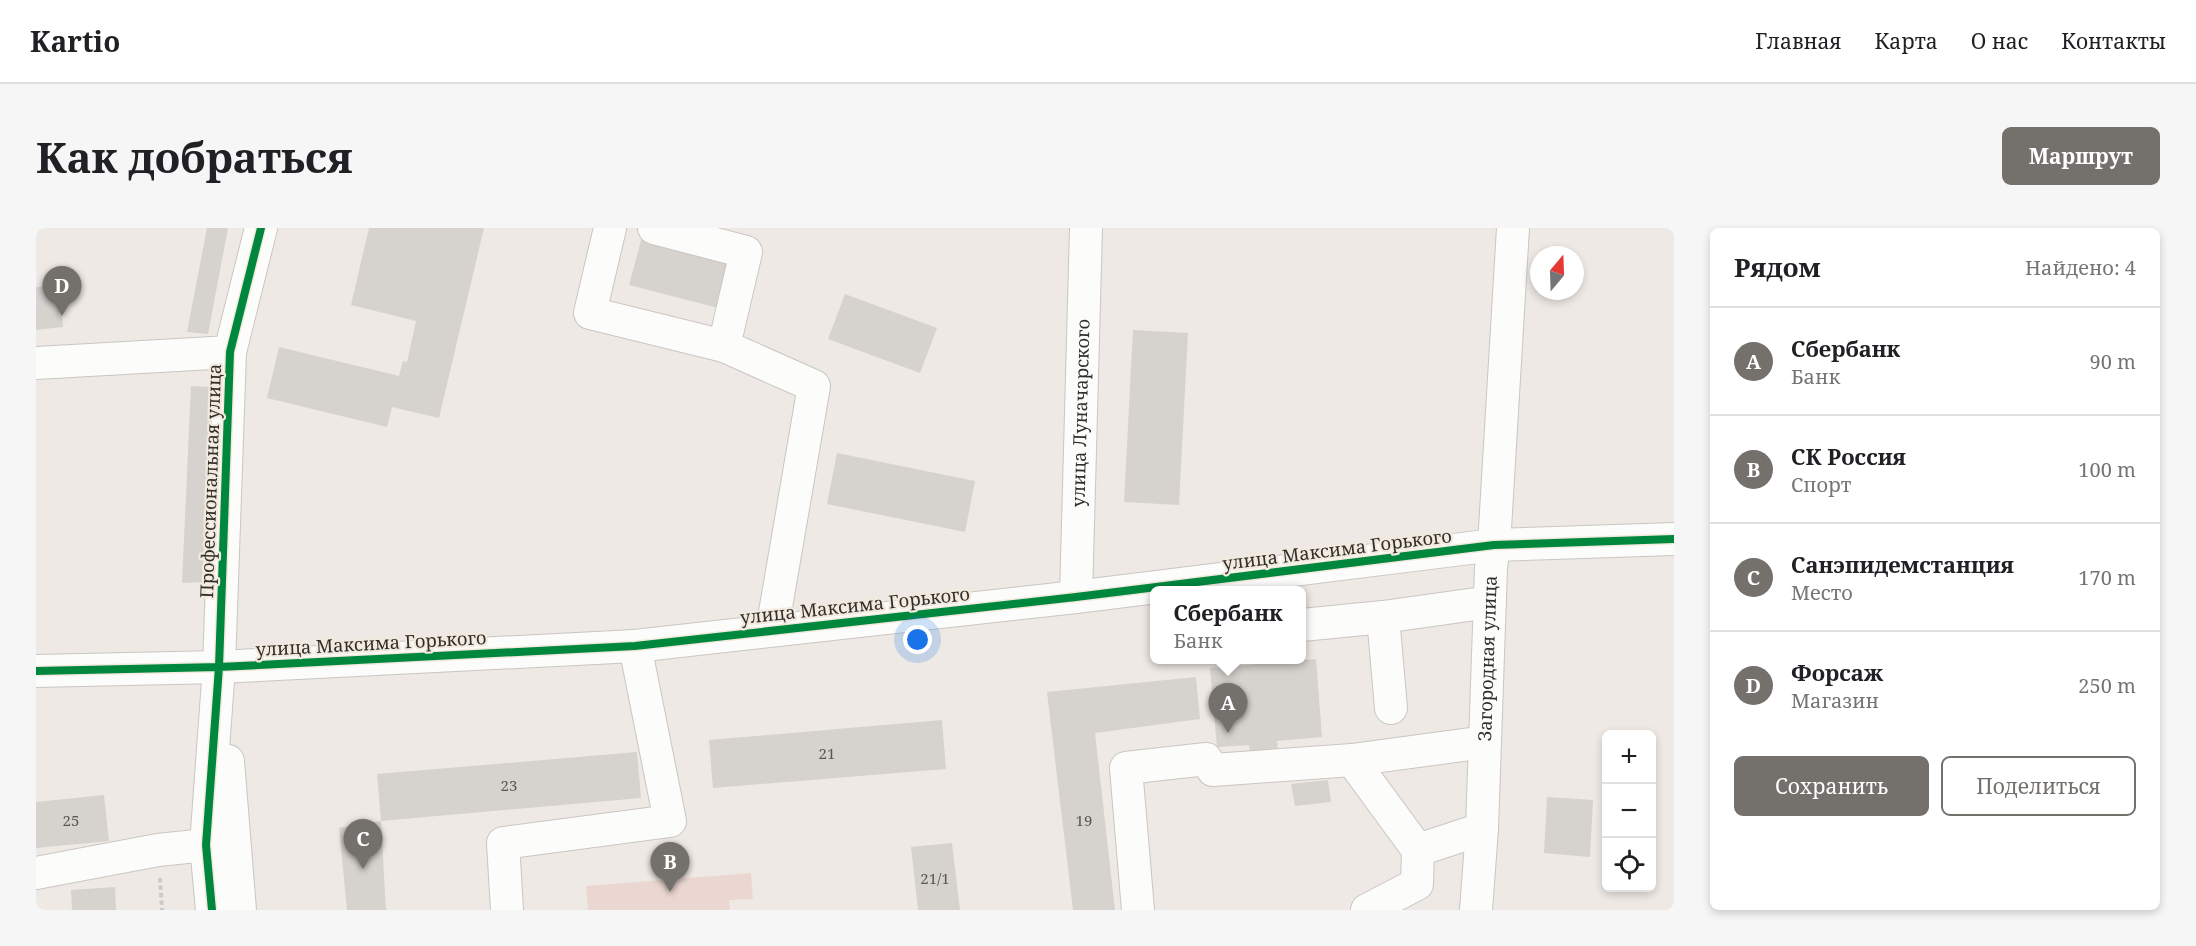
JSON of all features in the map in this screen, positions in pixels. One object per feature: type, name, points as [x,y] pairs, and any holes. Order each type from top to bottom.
[{"type":"street","name":"Профессиональная улица","points":[[219,667],[230,352],[261,228]]},
{"type":"street","points":[[610,228],[590,314],[724,346],[814,386],[772,630]]},
{"type":"street","points":[[654,228],[746,252],[724,346]]},
{"type":"street","name":"улица Луначарского","points":[[1076,597],[1086,228]]},
{"type":"street","name":"Загородная улица","points":[[1476,910],[1482,829],[1491,568],[1514,228]]},
{"type":"street","points":[[36,363],[230,352]]},
{"type":"street","name":"улица Максима Горького","points":[[1164,586],[1494,545],[1674,539]]},
{"type":"street","name":"улица Максима Горького","points":[[36,671],[219,667],[635,646],[1150,588]]},
{"type":"street","points":[[1306,625],[1383,617],[1490,602]]},
{"type":"street","points":[[1383,617],[1390,708]]},
{"type":"street","points":[[507,910],[503,843],[670,821],[635,646]]},
{"type":"street","points":[[212,910],[206,845],[219,667]]},
{"type":"street","points":[[219,667],[240,910]]},
{"type":"street","points":[[1138,910],[1126,768],[1206,759],[1213,770],[1352,760],[1485,742]]},
{"type":"street","points":[[1352,760],[1418,850],[1417,884],[1366,910]]},
{"type":"street","points":[[1418,850],[1482,829]]},
{"type":"street","points":[[36,873],[158,850],[206,845]]},
{"type":"shaded area","points":[[751,873],[753,899],[729,900],[730,910],[588,910],[586,886]]},
{"type":"building","points":[[207,228],[228,228],[208,334],[187,332]]},
{"type":"building","points":[[369,228],[484,228],[439,418],[392,407],[387,427],[267,398],[279,347],[399,376],[403,361],[407,362],[416,321],[351,305]]},
{"type":"building","points":[[643,233],[735,257],[722,309],[629,285]]},
{"type":"building","points":[[60,285],[63,327],[36,330],[36,287]]},
{"type":"building","points":[[845,294],[937,328],[920,373],[828,339]]},
{"type":"building","points":[[1133,330],[1188,333],[1179,505],[1124,502]]},
{"type":"building","points":[[191,386],[211,387],[202,582],[182,583]]},
{"type":"building","points":[[837,453],[975,481],[965,532],[827,504]]},
{"type":"building","points":[[1316,659],[1322,737],[1277,741],[1278,753],[1250,755],[1249,745],[1217,747],[1210,668],[1257,664],[1306,664],[1306,660]]},
{"type":"building","points":[[1196,677],[1200,719],[1095,733],[1115,910],[1073,910],[1047,692]]},
{"type":"building","points":[[942,720],[946,769],[713,788],[709,740]]},
{"type":"building","points":[[637,752],[641,798],[381,821],[377,774]]},
{"type":"building","points":[[1328,780],[1331,802],[1295,806],[1291,784]]},
{"type":"building","points":[[104,795],[109,841],[36,848],[36,802]]},
{"type":"building","points":[[1547,797],[1593,800],[1590,857],[1544,853]]},
{"type":"building","points":[[381,821],[386,910],[347,910],[339,828]]},
{"type":"building","points":[[952,843],[960,910],[918,910],[911,847]]},
{"type":"building","points":[[115,887],[116,910],[72,910],[71,890]]},
{"type":"cycle path","points":[[212,910],[206,845],[219,667],[230,352],[261,228]]},
{"type":"cycle path","points":[[1164,586],[1494,545],[1674,539]]},
{"type":"cycle path","points":[[36,671],[219,667],[635,646],[1150,588]]},
{"type":"place","name":"Форсаж","points":[[62,316]]},
{"type":"place","name":"Сбербанк","points":[[1228,733]]},
{"type":"place","name":"Санэпидемстанция","points":[[363,869]]},
{"type":"place","name":"СК Россия","points":[[670,892]]}]
